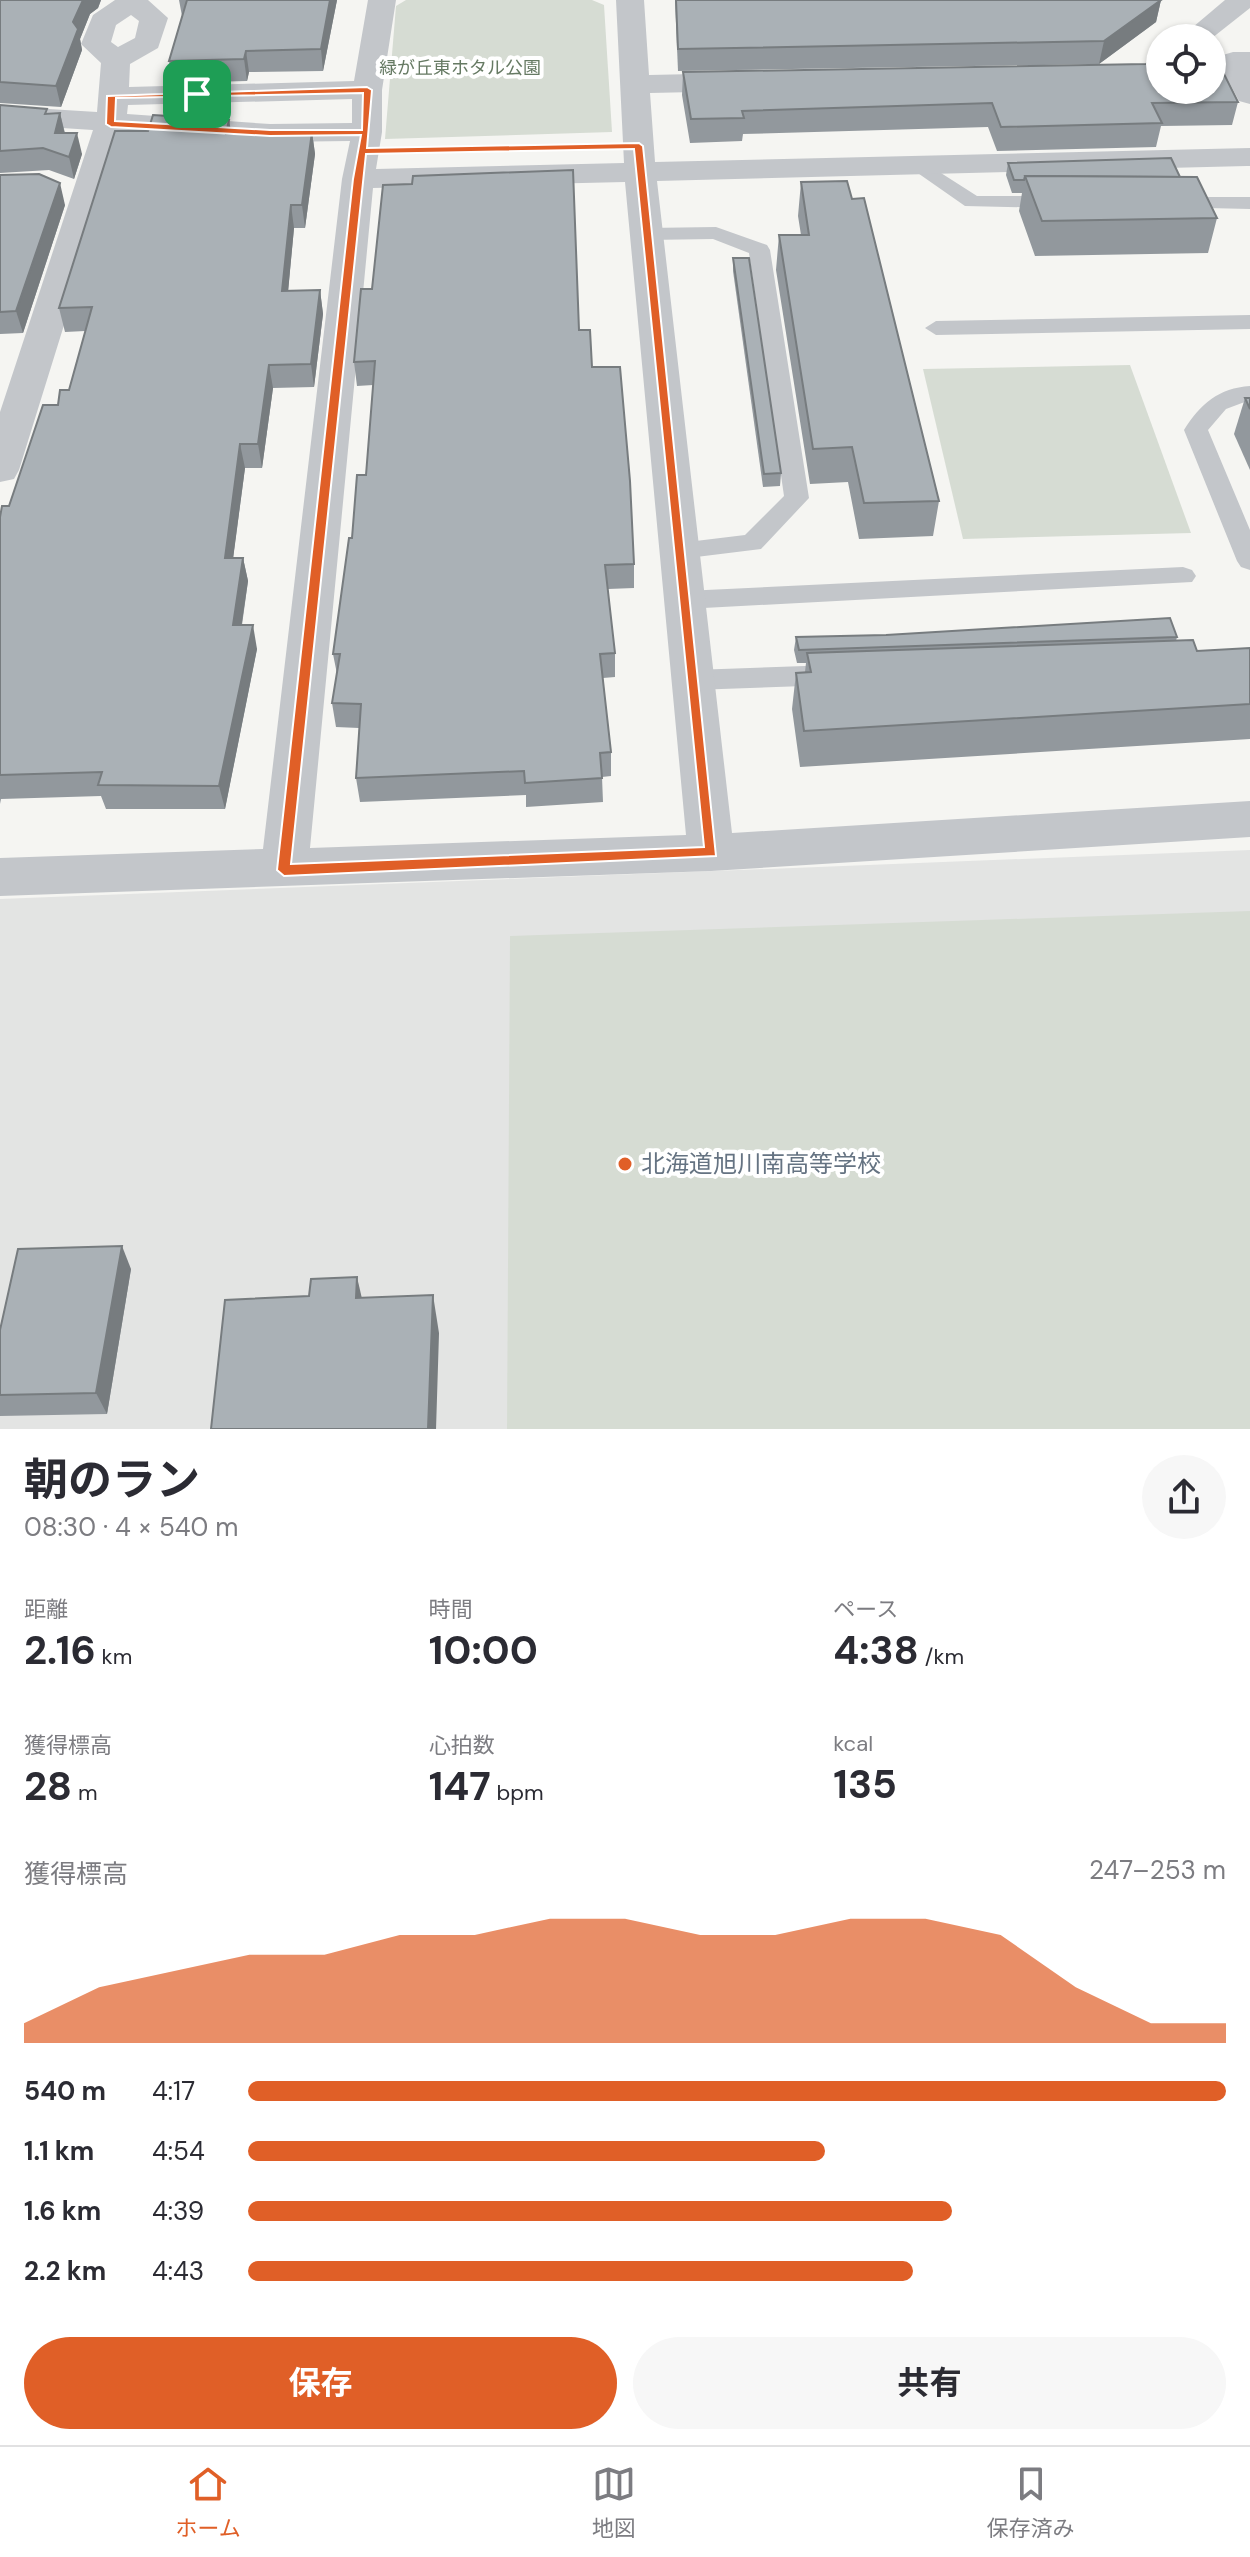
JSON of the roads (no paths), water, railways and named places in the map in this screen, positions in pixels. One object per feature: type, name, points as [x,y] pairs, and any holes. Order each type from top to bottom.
[{"type":"street","points":[[284,870],[367,90],[382,0]]},
{"type":"street","points":[[630,0],[639,156],[711,853]]},
{"type":"street","points":[[1212,24],[1243,0]]},
{"type":"street","points":[[0,470],[74,193],[111,110],[116,60],[148,42],[154,18],[134,2]]},
{"type":"street","points":[[1232,59],[1250,95]]},
{"type":"street","points":[[635,84],[777,82]]},
{"type":"street","points":[[0,115],[111,110],[367,90]]},
{"type":"street","points":[[111,110],[270,133],[362,154],[639,156],[1247,151]]},
{"type":"street","points":[[639,156],[919,165],[1247,151]]},
{"type":"street","points":[[0,877],[284,870],[711,853],[1250,819]]},
{"type":"lane","points":[[919,165],[972,202],[1080,202]]},
{"type":"lane","points":[[1157,203],[1250,203]]},
{"type":"lane","points":[[647,234],[716,233],[759,250],[797,498],[752,543],[680,550]]},
{"type":"lane","points":[[936,328],[1250,322]]},
{"type":"lane","points":[[1250,393],[1240,393],[1208,409],[1196,430],[1250,561]]},
{"type":"lane","points":[[685,600],[1183,576]]},
{"type":"lane","points":[[693,680],[852,674]]},
{"type":"place","name":"北海道旭川南高等学校","points":[[625,1164]]},
{"type":"park label","name":"緑が丘東ホタル公園","points":[[460,68]]}]
